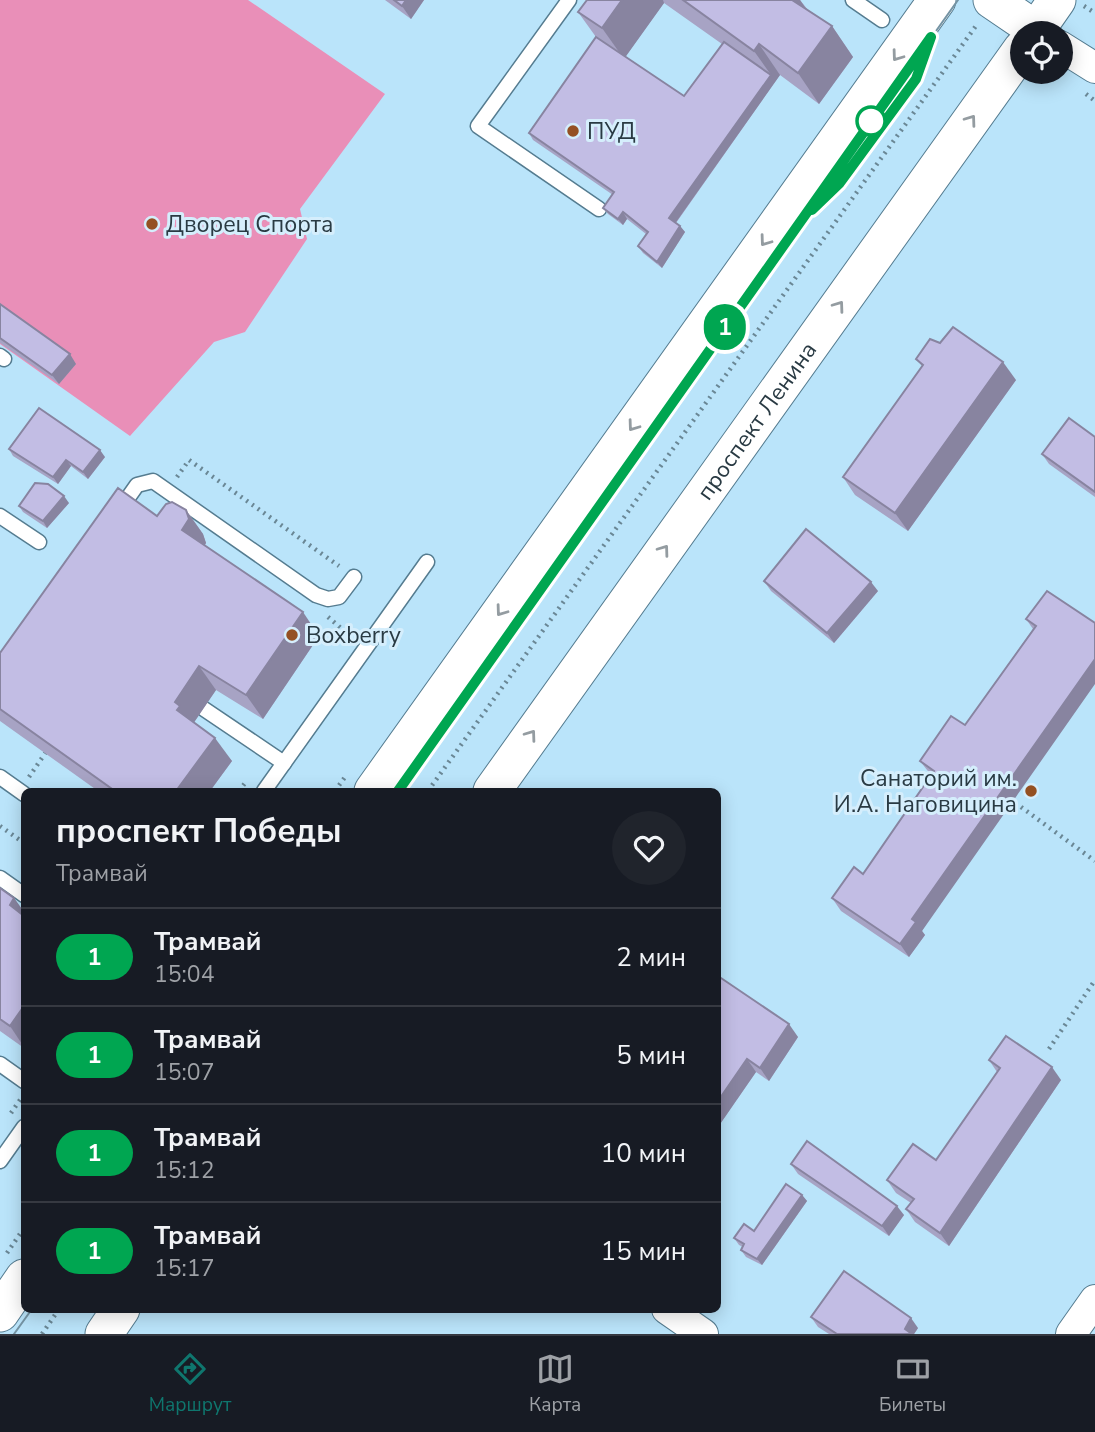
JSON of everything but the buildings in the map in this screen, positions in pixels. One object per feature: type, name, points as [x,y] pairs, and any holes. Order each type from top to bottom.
[{"type":"street","points":[[375,788],[937,0]]},
{"type":"street","points":[[993,0],[1018,21]]},
{"type":"street","name":"проспект Ленина","points":[[1047,21],[1057,0]]},
{"type":"street","points":[[1073,56],[1095,68]]},
{"type":"street","name":"проспект Ленина","points":[[494,788],[1010,78]]},
{"type":"street","points":[[1071,1334],[1095,1300]]},
{"type":"street","points":[[104,1334],[118,1313]]},
{"type":"street","points":[[673,1313],[703,1334]]},
{"type":"lane","points":[[569,0],[478,126],[599,209]]},
{"type":"lane","points":[[853,0],[882,20]]},
{"type":"lane","points":[[107,528],[137,485],[153,481],[316,595],[328,599],[339,597],[354,577]]},
{"type":"lane","points":[[0,516],[39,542]]},
{"type":"lane","points":[[266,788],[427,562]]},
{"type":"lane","points":[[204,709],[284,763]]},
{"type":"lane","points":[[0,776],[21,791]]},
{"type":"lane","points":[[0,878],[21,893]]},
{"type":"lane","points":[[0,1063],[21,1080]]},
{"type":"lane","points":[[0,1161],[21,1131]]},
{"type":"path","points":[[430,788],[993,0]]},
{"type":"path","points":[[167,491],[190,460],[354,577]]},
{"type":"path","points":[[316,609],[351,633],[343,644]]},
{"type":"path","points":[[25,788],[53,743]]},
{"type":"path","points":[[1021,807],[1095,861]]},
{"type":"path","points":[[0,826],[21,841]]},
{"type":"path","points":[[1049,1049],[1095,980]]},
{"type":"path","points":[[10,1284],[21,1240]]},
{"type":"path","points":[[42,1334],[56,1313]]},
{"type":"shaded area","name":"Дворец Спорта","points":[[0,0],[248,0],[385,94],[300,209],[307,239],[245,332],[214,342],[130,436],[0,344]]},
{"type":"tram line","points":[[400,788],[958,0]]},
{"type":"tram line","name":"1","points":[[400,788],[931,37],[916,79],[839,184],[812,210]]},
{"type":"tram line","points":[[823,199],[839,184],[916,79],[924,57]]},
{"type":"tram line","points":[[14,1334],[29,1313]]},
{"type":"place","name":"ПУД","points":[[573,131]]},
{"type":"place","name":"Дворец Спорта","points":[[152,224]]},
{"type":"place","name":"Boxberry","points":[[292,635]]},
{"type":"place","name":"Санаторий им. И.А. Наговицина","points":[[1031,791]]}]
